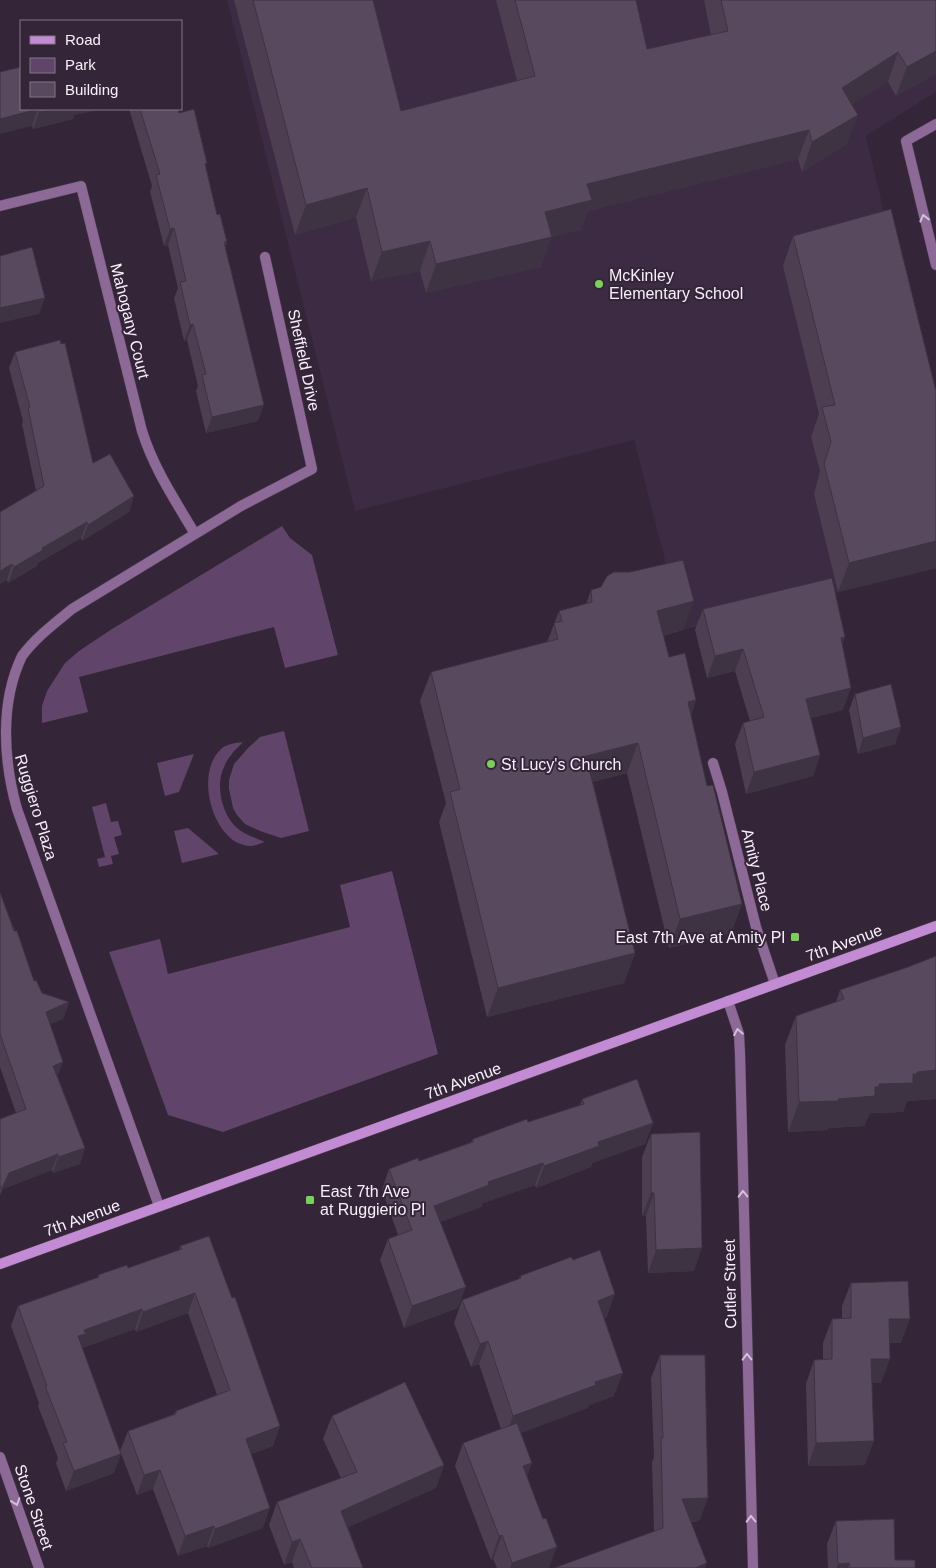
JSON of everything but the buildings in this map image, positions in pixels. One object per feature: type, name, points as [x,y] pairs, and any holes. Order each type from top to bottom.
[{"type":"street","points":[[936,124],[906,141],[936,266]]},
{"type":"street","name":"Mahogany Court","points":[[0,206],[81,186],[148,451],[156,469],[195,534]]},
{"type":"street","name":"Sheffield Drive","points":[[265,257],[312,469]]},
{"type":"street","name":"Ruggiero Plaza","points":[[159,1206],[17,808],[4,760],[1,720],[4,698],[11,675],[22,656],[52,625],[91,596],[241,506],[312,469]]},
{"type":"street","name":"Amity Place","points":[[713,763],[756,928],[775,984]]},
{"type":"street","name":"7th Avenue","points":[[0,1264],[936,926]]},
{"type":"street","name":"Cutler Street","points":[[728,1001],[739,1034],[740,1054],[753,1568]]},
{"type":"street","name":"Stone Street","points":[[0,1456],[39,1568]]},
{"type":"shaded area","name":"McKinley Elementary School","points":[[227,0],[936,0],[936,92],[866,136],[936,431],[936,569],[683,630],[634,440],[355,511]]},
{"type":"green space","points":[[282,526],[290,538],[312,555],[338,655],[285,668],[274,627],[79,677],[88,712],[42,723],[42,706],[47,691],[65,663],[79,651]]},
{"type":"green space","points":[[284,731],[309,831],[281,838],[245,824],[233,808],[229,780],[234,764],[260,737]]},
{"type":"green space","points":[[243,742],[232,753],[226,763],[221,774],[220,791],[227,816],[237,828],[243,833],[265,842],[252,846],[236,842],[227,834],[219,824],[209,798],[209,771],[214,759],[223,747]]},
{"type":"green space","points":[[194,754],[179,792],[165,796],[157,763]]},
{"type":"green space","points":[[106,803],[111,822],[118,821],[122,835],[114,837],[119,854],[111,856],[113,864],[99,867],[97,859],[105,857],[92,807]]},
{"type":"green space","points":[[188,828],[219,854],[182,863],[174,831]]},
{"type":"green space","points":[[392,871],[438,1054],[223,1132],[168,1115],[109,952],[160,939],[168,974],[350,927],[340,885]]},
{"type":"place","name":"McKinley Elementary School","points":[[599,284]]},
{"type":"place","name":"St Lucy's Church","points":[[491,764]]},
{"type":"place","name":"East 7th Ave at Amity Pl","points":[[795,937]]},
{"type":"place","name":"East 7th Ave at Ruggierio Pl","points":[[310,1200]]}]
